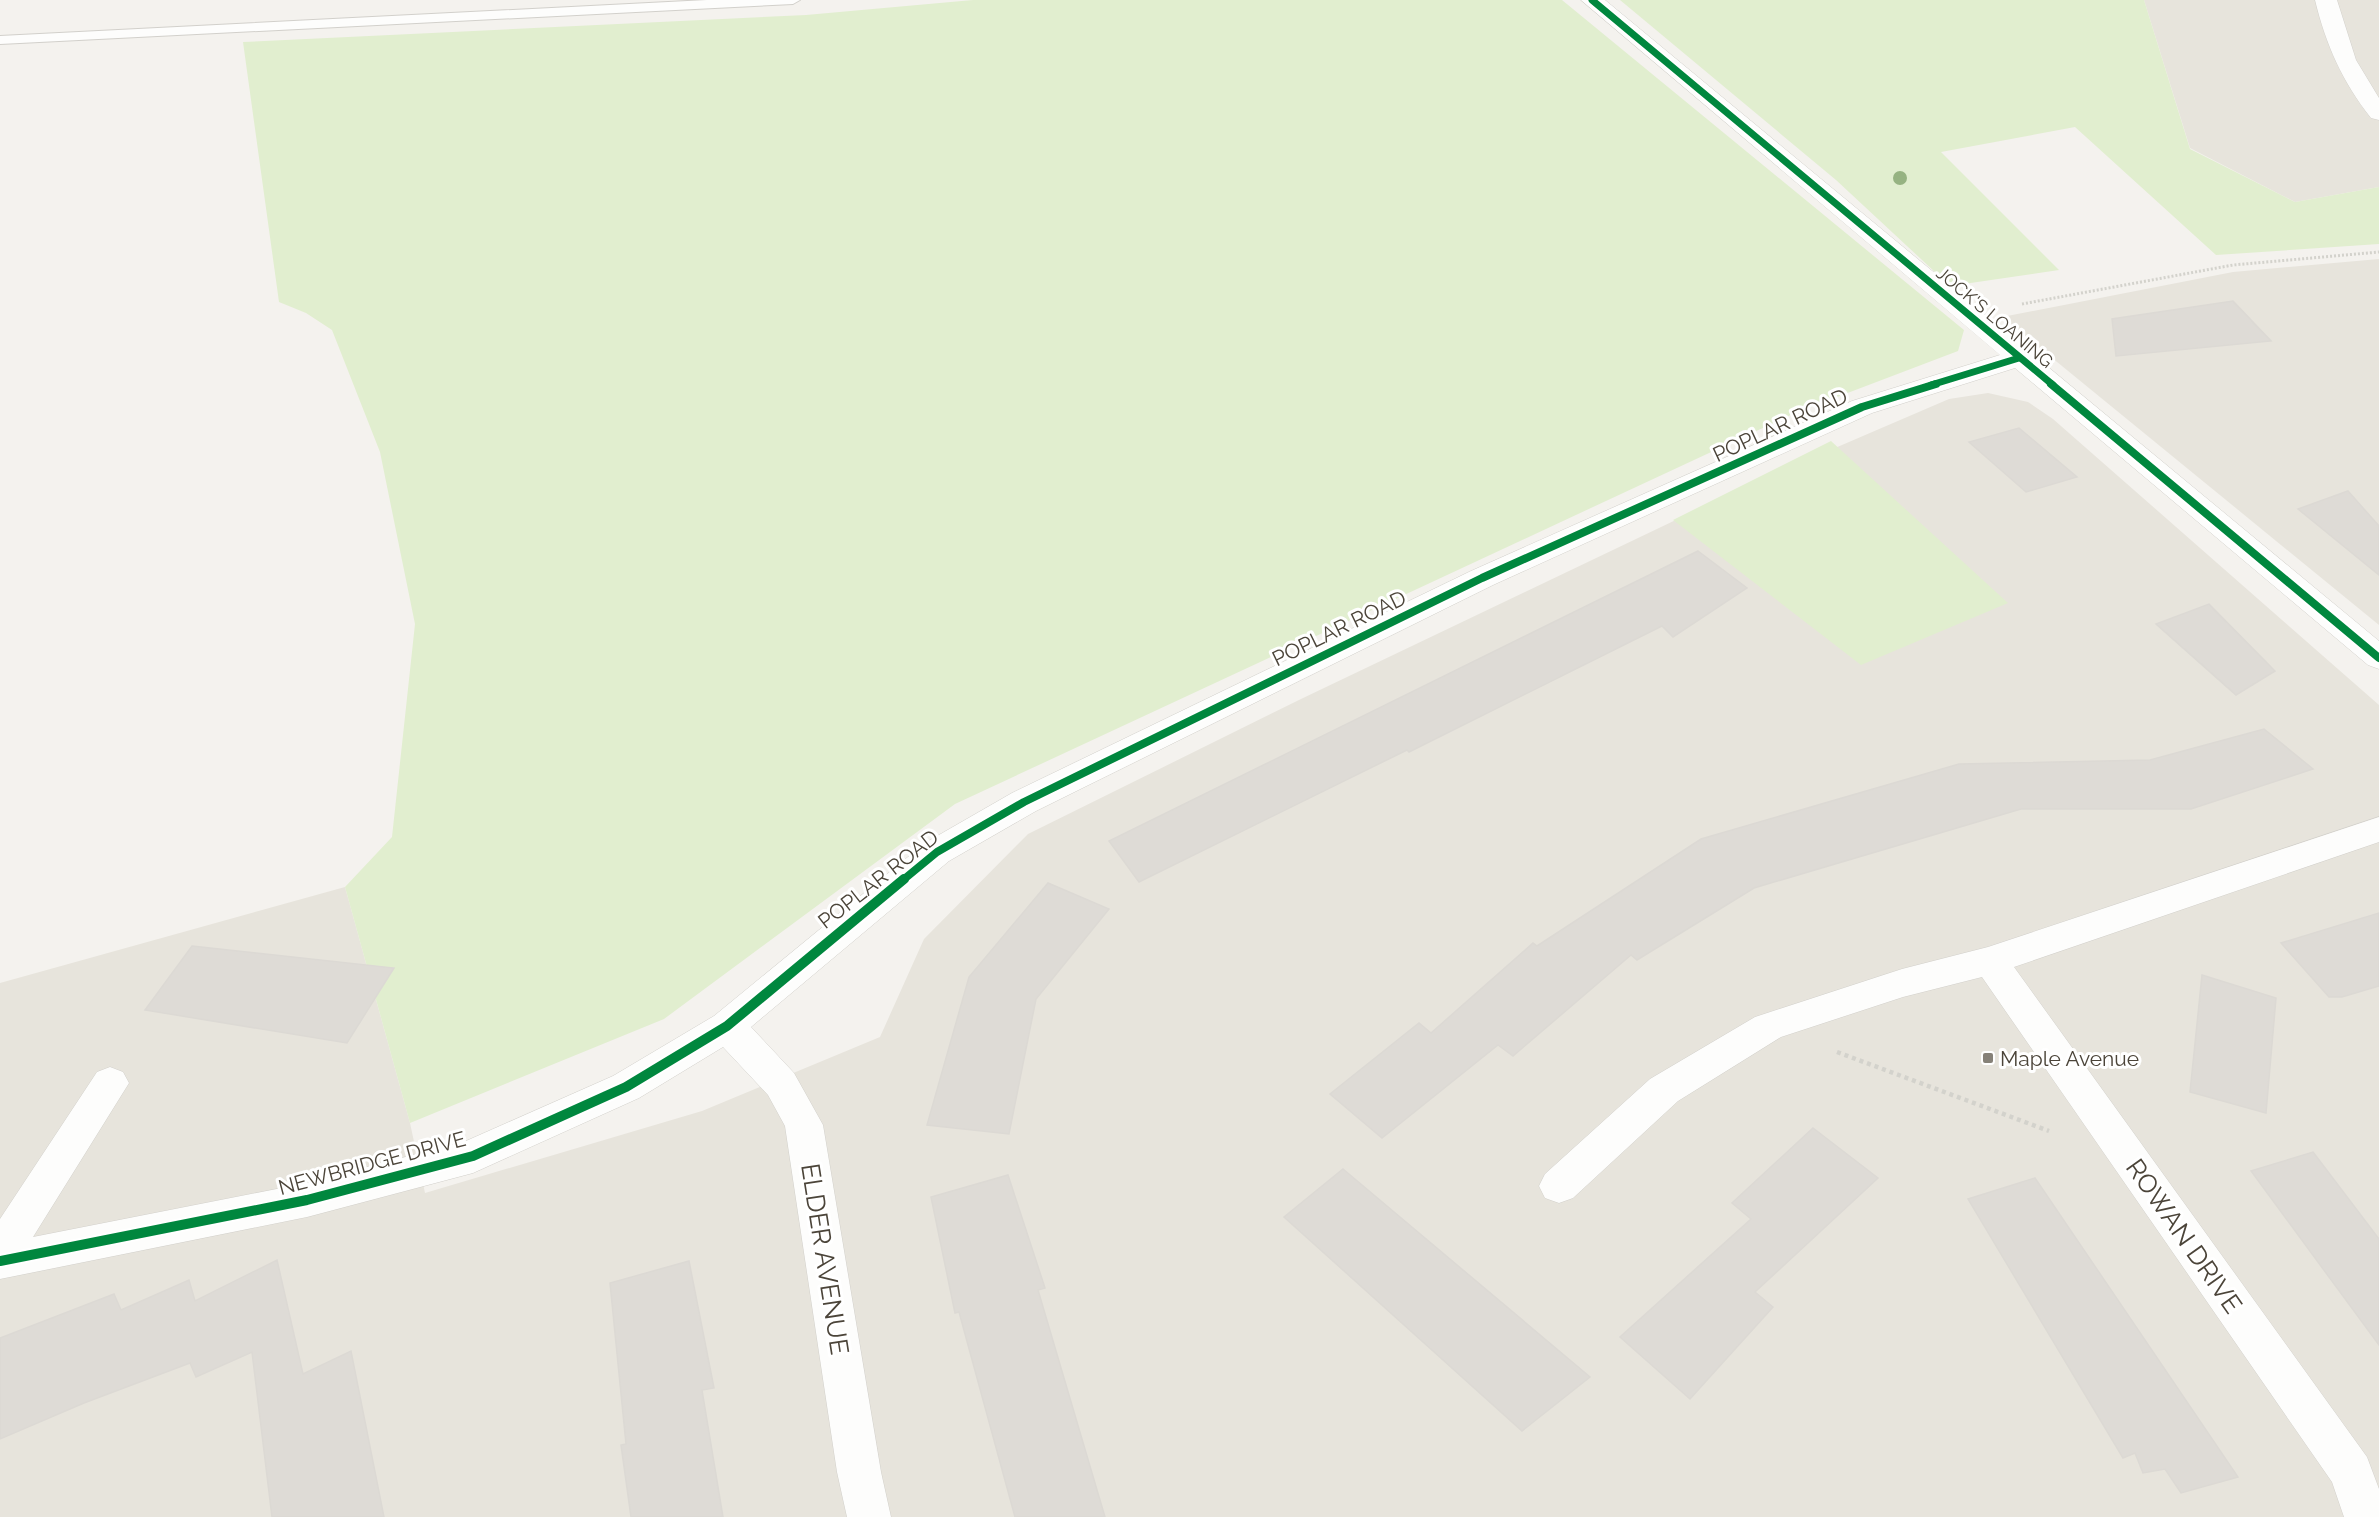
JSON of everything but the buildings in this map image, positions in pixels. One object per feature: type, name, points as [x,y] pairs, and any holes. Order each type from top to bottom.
[{"type":"street","name":"JOCK'S LOANING","points":[[1592,0],[2379,658]]},
{"type":"street","points":[[2326,0],[2337,45],[2360,90],[2379,113]]},
{"type":"street","name":"POPLAR ROAD","points":[[727,1026],[937,852],[1024,802],[1482,578],[1862,407],[2019,358]]},
{"type":"street","points":[[1560,1186],[1664,1090],[1768,1027],[1902,982],[1990,961],[2379,829]]},
{"type":"street","name":"ROWAN DRIVE","points":[[1990,961],[2351,1472],[2366,1517]]},
{"type":"street","name":"NEWBRIDGE DRIVE","points":[[0,1261],[307,1200],[473,1156],[626,1087],[727,1026]]},
{"type":"street","name":"ELDER AVENUE","points":[[727,1026],[781,1084],[804,1125],[857,1460],[869,1517]]},
{"type":"street","points":[[0,1253],[110,1083]]},
{"type":"lane","points":[[0,40],[793,0]]},
{"type":"path","points":[[1965,314],[2233,265],[2379,252]]},
{"type":"path","points":[[1768,1027],[2085,1144],[2114,1136]]},
{"type":"shaded area","points":[[2144,0],[2379,0],[2379,187],[2295,202],[2190,148]]},
{"type":"shaded area","points":[[2379,259],[2379,625],[2002,317],[2233,272]]},
{"type":"shaded area","points":[[1988,393],[2028,402],[2053,419],[2379,705],[2379,1517],[0,1517],[0,983],[345,887],[410,1123],[425,1193],[702,1111],[880,1037],[924,939],[1028,834],[1301,699],[1749,485],[1949,399]]},
{"type":"green space","points":[[973,0],[1562,0],[1964,330],[1958,351],[1795,413],[955,804],[664,1019],[410,1123],[345,887],[392,837],[415,624],[380,452],[332,330],[306,313],[279,302],[243,42],[806,15]]},
{"type":"green space","points":[[1620,0],[2144,0],[2190,149],[2295,202],[2379,187],[2379,244],[2216,255],[2075,127],[1941,152],[2059,270],[1950,286],[1836,180]]},
{"type":"green space","points":[[1831,441],[2008,603],[1861,665],[1673,520]]},
{"type":"cycle path","points":[[1592,0],[2379,658]]},
{"type":"cycle path","points":[[0,1261],[307,1200],[473,1156],[626,1087],[727,1026],[937,852],[1024,802],[1482,578],[1862,407],[2019,358]]},
{"type":"place","name":"Maple Avenue","points":[[1988,1058]]}]
